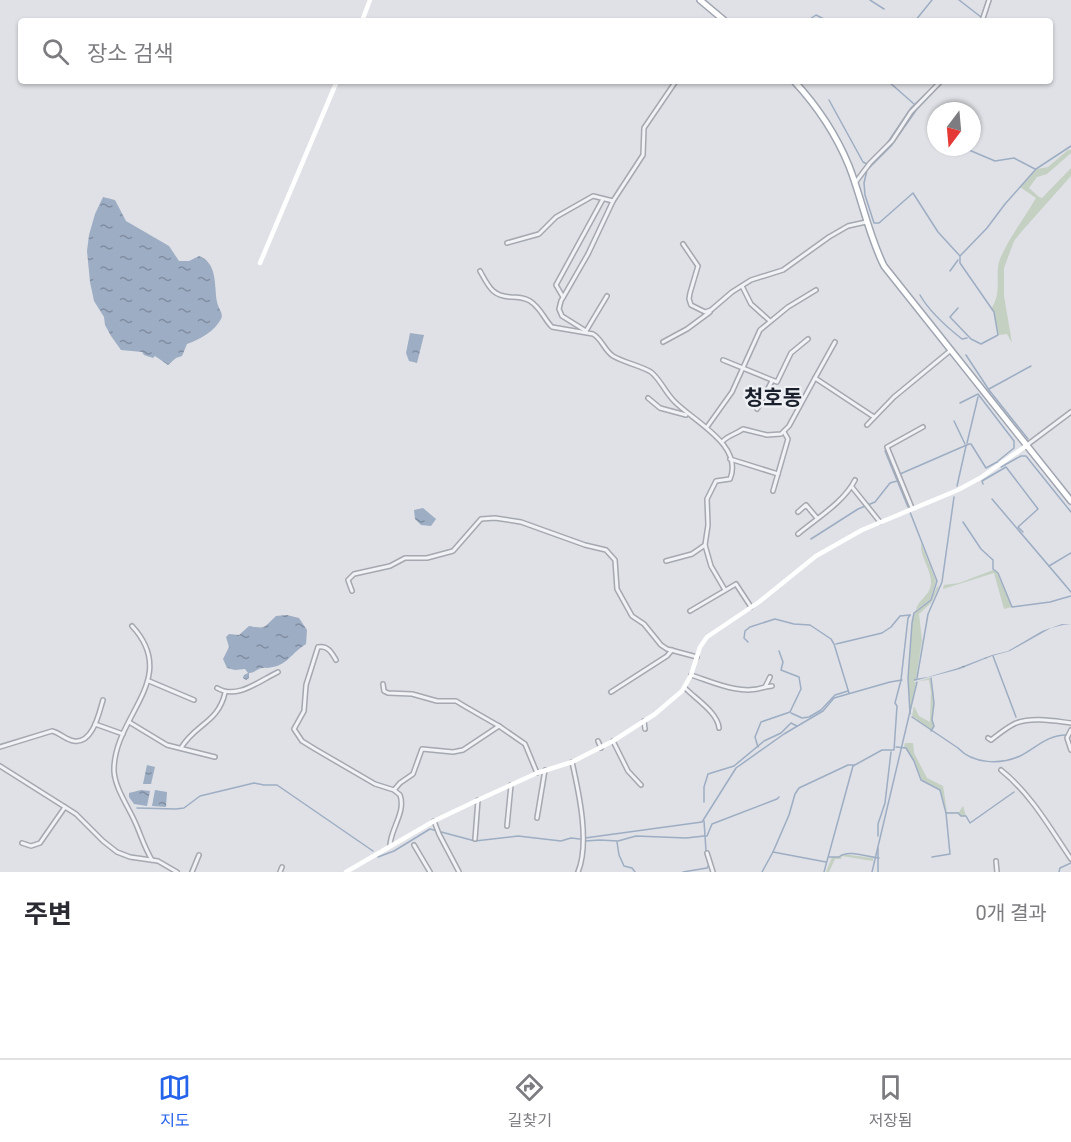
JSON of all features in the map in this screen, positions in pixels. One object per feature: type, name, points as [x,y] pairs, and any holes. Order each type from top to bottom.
[{"type":"main road","points":[[700,0],[710,4],[720,18]]},
{"type":"main road","points":[[796,84],[829,125],[850,168],[866,222],[884,266],[1071,501]]},
{"type":"street","points":[[363,18],[370,0]]},
{"type":"street","points":[[983,18],[989,0]]},
{"type":"street","points":[[260,264],[336,84]]},
{"type":"street","points":[[674,84],[644,128],[643,155],[613,201],[588,254],[559,306],[562,316],[597,336],[612,355],[643,367],[656,375],[666,392],[688,415],[723,441],[732,470],[730,479],[716,481],[708,494],[708,525],[705,545],[711,566],[726,590]]},
{"type":"street","points":[[854,184],[870,163],[892,141],[911,112],[939,84]]},
{"type":"street","points":[[507,243],[539,234],[556,217],[592,196],[613,201]]},
{"type":"street","points":[[563,297],[556,285],[603,199]]},
{"type":"street","points":[[663,342],[687,329],[726,296],[742,286],[759,276],[783,270],[848,226],[866,222]]},
{"type":"street","points":[[683,244],[698,266],[689,299],[691,305],[705,312],[711,310]]},
{"type":"street","points":[[480,271],[494,293],[501,297],[518,297],[531,302],[539,308],[552,327],[566,331],[586,331]]},
{"type":"street","points":[[742,286],[751,304],[770,321]]},
{"type":"street","points":[[707,427],[732,392],[756,337],[770,321],[816,290]]},
{"type":"street","points":[[586,331],[607,296]]},
{"type":"street","points":[[723,360],[772,381],[779,380],[791,353],[808,339]]},
{"type":"street","points":[[723,441],[729,435],[743,429],[775,436],[784,432],[835,342]]},
{"type":"street","points":[[867,425],[902,390],[951,350]]},
{"type":"street","points":[[816,378],[874,417]]},
{"type":"street","points":[[757,409],[772,381]]},
{"type":"street","points":[[648,398],[660,408],[688,415]]},
{"type":"street","points":[[346,872],[434,821],[537,773],[572,762],[613,741],[664,707],[685,688],[707,637],[751,607],[816,556],[880,522],[954,492],[980,478],[1071,412]]},
{"type":"street","points":[[912,508],[887,447],[923,428]]},
{"type":"street","points":[[773,491],[788,439],[784,432]]},
{"type":"street","points":[[730,459],[778,474]]},
{"type":"street","points":[[798,534],[852,487],[855,480]]},
{"type":"street","points":[[852,487],[880,522]]},
{"type":"street","points":[[798,512],[806,505],[817,518]]},
{"type":"street","points":[[352,591],[348,580],[354,574],[390,566],[405,558],[427,558],[448,553],[460,544],[481,519],[510,519],[548,530],[585,545],[599,547],[610,553],[615,560],[617,589],[632,616],[644,624],[661,645],[697,657]]},
{"type":"street","points":[[666,561],[692,554],[705,545]]},
{"type":"street","points":[[690,611],[736,584],[751,607]]},
{"type":"street","points":[[132,626],[142,636],[150,668],[149,681],[123,734],[116,761],[116,779],[144,847],[152,860]]},
{"type":"street","points":[[336,660],[331,651],[318,647],[306,685],[304,711],[294,729],[302,741],[375,784],[394,790],[400,795],[402,804],[390,839],[390,847]]},
{"type":"street","points":[[611,692],[667,656],[672,650]]},
{"type":"street","points":[[308,658],[313,661]]},
{"type":"street","points":[[217,688],[225,693],[244,690],[278,672]]},
{"type":"street","points":[[691,675],[728,687],[752,689],[772,686]]},
{"type":"street","points":[[765,687],[770,677]]},
{"type":"street","points":[[149,681],[194,700]]},
{"type":"street","points":[[383,684],[384,691],[388,693],[412,694],[437,701],[456,701],[525,744],[537,773]]},
{"type":"street","points":[[685,688],[713,715],[719,728]]},
{"type":"street","points":[[181,748],[185,740],[219,711],[225,693]]},
{"type":"street","points":[[0,747],[52,731],[76,742],[85,737],[95,724],[103,700]]},
{"type":"street","points":[[988,738],[991,740],[1012,725],[1022,722],[1035,720],[1071,723]]},
{"type":"street","points":[[644,721],[645,729]]},
{"type":"street","points":[[129,722],[161,742],[215,757]]},
{"type":"street","points":[[95,724],[123,734]]},
{"type":"street","points":[[394,790],[413,774],[422,749],[453,752],[463,750],[499,726]]},
{"type":"street","points":[[1071,730],[1067,738],[1071,750]]},
{"type":"street","points":[[598,741],[601,748]]},
{"type":"street","points":[[613,741],[627,771],[641,785]]},
{"type":"street","points":[[572,762],[578,793],[584,853],[578,872]]},
{"type":"street","points":[[0,766],[76,814],[117,852],[130,857],[152,860],[177,872]]},
{"type":"street","points":[[537,818],[545,770]]},
{"type":"street","points":[[1001,770],[1028,795],[1071,860]]},
{"type":"street","points":[[507,826],[511,785]]},
{"type":"street","points":[[475,839],[478,800]]},
{"type":"street","points":[[22,843],[31,846],[40,843],[65,807]]},
{"type":"street","points":[[434,821],[459,872]]},
{"type":"street","points":[[414,844],[430,872]]},
{"type":"street","points":[[707,853],[713,872]]},
{"type":"street","points":[[192,872],[199,855]]},
{"type":"street","points":[[996,861],[997,872]]},
{"type":"street","points":[[280,872],[282,867]]},
{"type":"green space","points":[[1071,150],[1071,153],[1047,174],[1037,177],[1029,188],[1042,198],[1071,168],[1071,176],[1014,241],[1004,268],[1004,296],[1012,343],[1007,334],[999,335],[994,312],[991,309],[997,296],[1000,259],[1036,198],[1020,187],[1037,169],[1048,167]]},
{"type":"green space","points":[[921,543],[936,581],[930,600],[916,610],[931,586]]},
{"type":"green space","points":[[993,570],[997,573],[1012,607],[1004,609],[994,573],[943,589],[944,585],[959,583]]},
{"type":"green space","points":[[939,586],[931,603],[919,614],[922,640],[910,712],[908,677],[912,623],[915,612],[931,600]]},
{"type":"green space","points":[[930,678],[934,697],[932,720],[934,725],[931,730],[912,716],[914,706],[919,716],[930,722],[929,680],[918,681]]},
{"type":"green space","points":[[905,743],[913,743],[914,753],[927,778],[943,786],[947,812],[959,812],[963,806],[966,816],[947,813],[940,789],[922,780],[914,760],[904,747]]},
{"type":"green space","points":[[842,854],[873,858],[873,861],[842,856],[841,859],[835,859],[829,872],[826,872],[832,857],[840,857]]},
{"type":"water","points":[[103,197],[115,200],[126,221],[169,246],[179,261],[189,261],[199,256],[205,259],[212,269],[221,319],[206,334],[187,344],[182,356],[168,365],[155,356],[153,358],[142,352],[121,350],[111,336],[105,325],[104,317],[94,301],[87,251],[95,214]]},
{"type":"water","points":[[410,333],[424,335],[417,363],[409,361],[406,353]]},
{"type":"water","points":[[423,508],[436,519],[431,526],[421,525],[415,519],[414,510]]},
{"type":"water","points":[[287,615],[299,618],[307,630],[306,644],[282,664],[249,673],[249,678],[246,680],[243,678],[248,673],[245,669],[227,668],[223,659],[229,647],[226,637],[229,634],[239,635],[249,626],[262,627],[276,616]]},
{"type":"water","points":[[1062,624],[1071,625],[1051,628],[1010,651],[960,669],[914,681],[914,679],[928,677],[992,655],[1008,651],[1042,631]]},
{"type":"water","points":[[147,765],[155,767],[151,784],[143,784]]},
{"type":"water","points":[[141,790],[150,791],[147,806],[134,804],[129,797],[129,793]]},
{"type":"water","points":[[155,790],[167,792],[166,807],[152,806]]},
{"type":"waterway","points":[[870,0],[884,9]]},
{"type":"waterway","points":[[917,18],[932,0]]},
{"type":"waterway","points":[[959,0],[981,17]]},
{"type":"waterway","points":[[981,18],[987,0]]},
{"type":"waterway","points":[[985,18],[991,0]]},
{"type":"waterway","points":[[812,18],[816,15],[822,18]]},
{"type":"waterway","points":[[891,84],[914,104]]},
{"type":"waterway","points":[[886,145],[911,108],[936,84]]},
{"type":"waterway","points":[[941,84],[917,109],[891,146],[867,170],[864,183],[865,195],[874,223],[879,223],[913,193],[938,232],[960,256],[987,228],[1036,169],[1071,146]]},
{"type":"waterway","points":[[829,100],[863,162],[867,164],[870,161]]},
{"type":"waterway","points":[[981,155],[995,161],[1014,158],[1035,169]]},
{"type":"waterway","points":[[958,308],[950,317],[971,339],[981,344],[998,335],[994,312],[960,263],[960,257]]},
{"type":"waterway","points":[[950,271],[958,260]]},
{"type":"waterway","points":[[920,295],[945,324],[962,339],[967,338]]},
{"type":"waterway","points":[[966,355],[989,390],[1028,439]]},
{"type":"waterway","points":[[989,389],[1031,366]]},
{"type":"waterway","points":[[960,403],[978,394],[1014,441],[1014,448],[998,461]]},
{"type":"waterway","points":[[967,443],[978,397]]},
{"type":"waterway","points":[[954,421],[965,444]]},
{"type":"waterway","points":[[900,474],[969,444],[986,468],[998,463]]},
{"type":"waterway","points":[[957,486],[966,446]]},
{"type":"waterway","points":[[885,451],[908,507]]},
{"type":"waterway","points":[[1001,467],[1021,456],[1026,456],[1071,512]]},
{"type":"waterway","points":[[983,484],[982,481],[1006,467],[1038,509],[1018,527],[1023,532]]},
{"type":"waterway","points":[[811,539],[858,509],[875,502],[890,483],[897,481]]},
{"type":"waterway","points":[[917,678],[928,614],[942,582],[954,497]]},
{"type":"waterway","points":[[992,499],[1071,592]]},
{"type":"waterway","points":[[910,512],[937,581],[931,600],[914,613],[908,678],[910,714]]},
{"type":"waterway","points":[[963,522],[981,549],[993,560],[993,569],[998,573],[1012,607],[1050,602],[1071,596]]},
{"type":"waterway","points":[[1049,566],[1071,553]]},
{"type":"waterway","points":[[836,644],[882,633],[891,627],[900,616],[910,615]]},
{"type":"waterway","points":[[824,872],[853,766],[882,750],[894,750],[897,706],[895,703],[901,680],[910,615]]},
{"type":"waterway","points":[[748,642],[744,638],[745,631],[750,627],[775,619],[810,625],[831,639],[834,644],[849,693]]},
{"type":"waterway","points":[[758,747],[755,737],[761,722],[790,712],[801,689],[799,677],[781,670],[783,662],[779,651]]},
{"type":"waterway","points":[[993,656],[1016,717]]},
{"type":"waterway","points":[[931,678],[934,703],[932,720],[934,726],[931,731]]},
{"type":"waterway","points":[[585,838],[702,822],[736,768],[784,734],[823,711],[834,698],[902,680]]},
{"type":"waterway","points":[[872,872],[917,682]]},
{"type":"waterway","points":[[791,713],[802,718],[809,717],[821,710],[835,695],[848,691]]},
{"type":"waterway","points":[[912,717],[964,753],[987,761],[1012,759],[1047,740],[1066,735]]},
{"type":"waterway","points":[[704,802],[704,787],[708,774],[734,766],[764,741],[781,733],[791,723],[797,726]]},
{"type":"waterway","points":[[896,747],[906,748],[921,780],[940,790],[946,813],[966,816],[970,823],[1014,792]]},
{"type":"waterway","points":[[878,836],[878,824],[885,803],[891,752]]},
{"type":"waterway","points":[[773,852],[799,788],[848,765],[854,765]]},
{"type":"waterway","points":[[137,808],[184,808],[200,796],[254,783],[277,785],[373,851]]},
{"type":"waterway","points":[[585,841],[618,841],[636,836],[686,838],[707,836],[712,824],[779,797]]},
{"type":"waterway","points":[[932,857],[950,854],[946,813]]},
{"type":"waterway","points":[[704,821],[706,851]]},
{"type":"waterway","points":[[378,857],[394,851],[430,829],[475,841],[518,836],[561,841],[571,838],[580,839]]},
{"type":"waterway","points":[[617,842],[624,866],[632,868],[635,872]]},
{"type":"waterway","points":[[878,848],[878,872]]},
{"type":"waterway","points":[[762,872],[773,852],[826,862]]},
{"type":"waterway","points":[[829,857],[852,854],[879,858]]},
{"type":"waterway","points":[[1059,872],[1060,868],[1071,863]]},
{"type":"waterway","points":[[683,872],[707,868],[709,865]]},
{"type":"district","name":"청호동","points":[[773,398]]}]
